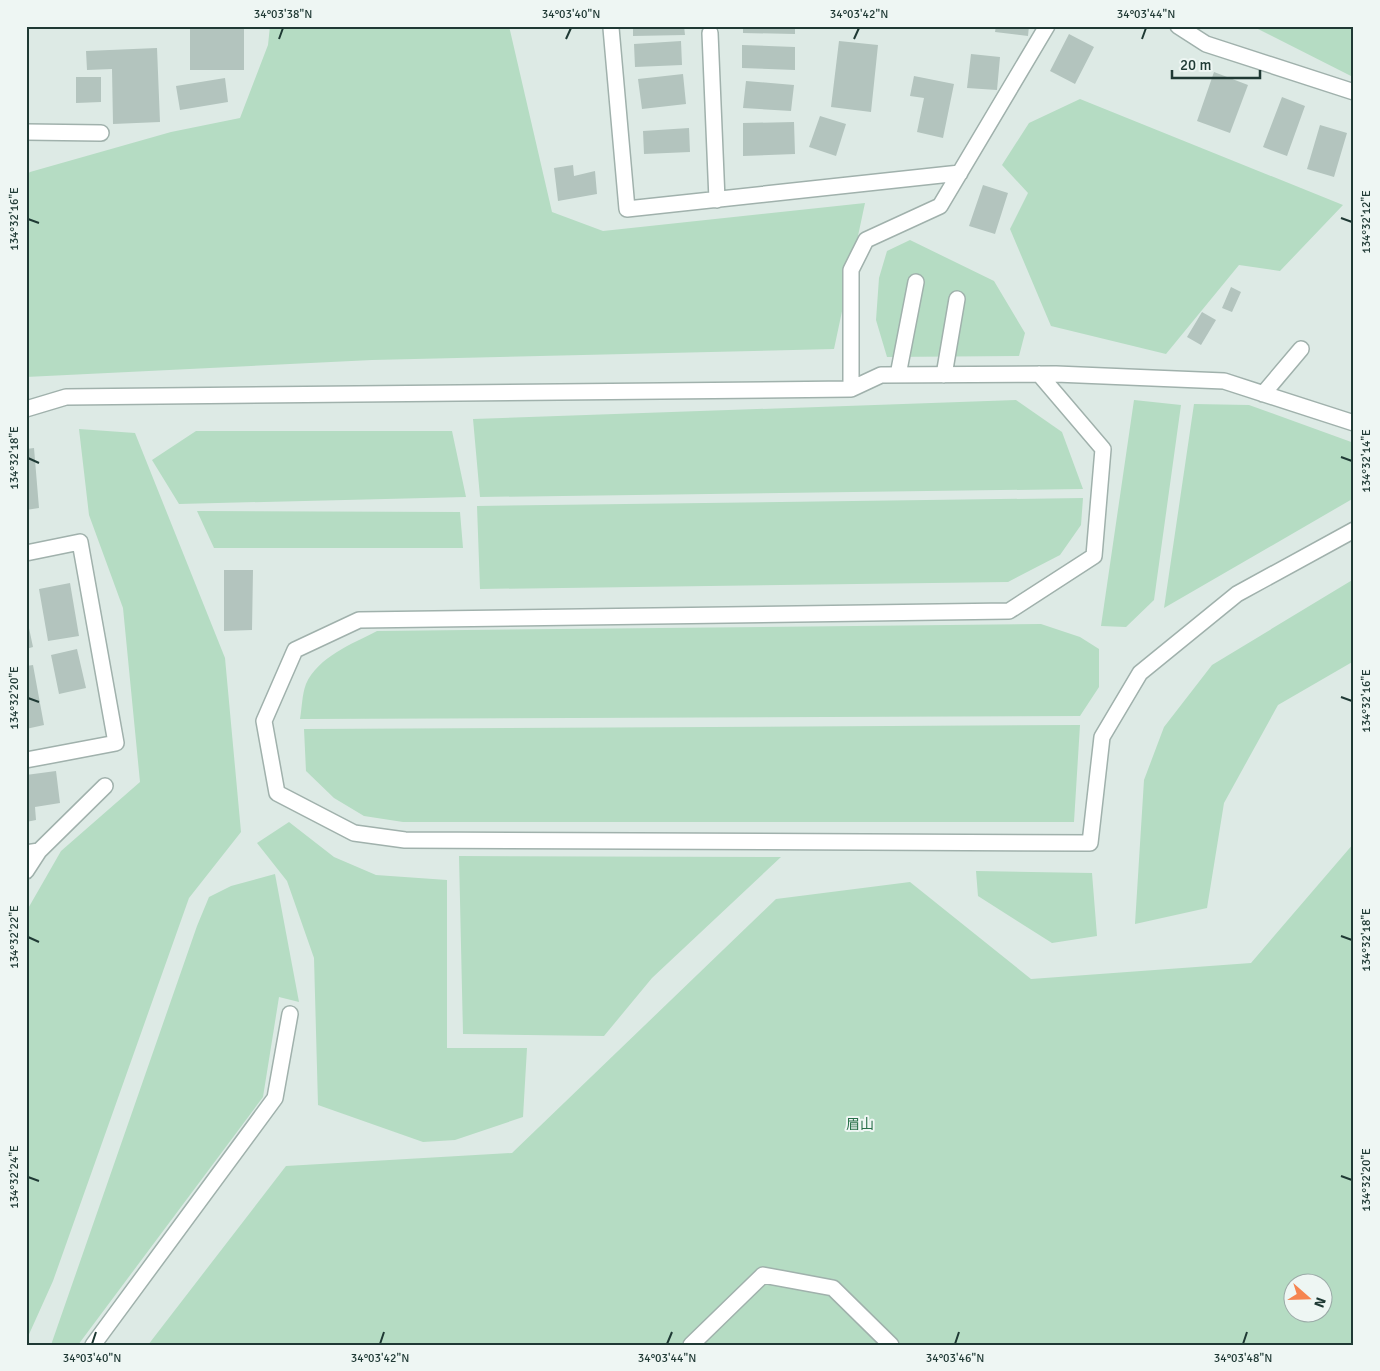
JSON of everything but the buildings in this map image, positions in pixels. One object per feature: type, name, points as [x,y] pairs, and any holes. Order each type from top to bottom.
[{"type":"street","points":[[852,389],[851,270],[866,240],[940,206],[1047,26]]},
{"type":"street","points":[[1178,26],[1206,44],[1354,92]]},
{"type":"street","points":[[611,28],[627,210],[960,173]]},
{"type":"street","points":[[710,33],[717,200]]},
{"type":"street","points":[[26,132],[101,133]]},
{"type":"street","points":[[898,375],[916,282]]},
{"type":"street","points":[[944,375],[957,299]]},
{"type":"street","points":[[1263,394],[1301,349]]},
{"type":"street","points":[[26,409],[66,397],[852,389],[881,376],[1039,374],[1224,381],[1354,423]]},
{"type":"street","points":[[1039,374],[1103,449],[1094,556],[1009,611],[359,620],[295,650],[264,721],[277,793],[354,833],[406,840],[1090,843],[1102,737],[1140,673],[1237,594],[1354,530]]},
{"type":"street","points":[[26,553],[80,542],[116,743],[26,760]]},
{"type":"street","points":[[26,870],[33,852],[105,786]]},
{"type":"street","points":[[93,1345],[276,1098],[290,1014]]},
{"type":"street","points":[[691,1345],[763,1275],[833,1288],[891,1345]]},
{"type":"green space","points":[[270,26],[509,26],[552,212],[603,231],[865,203],[834,349],[372,360],[26,377],[26,175],[30,172],[171,132],[240,118],[268,45]]},
{"type":"green space","points":[[1252,26],[1354,26],[1354,68],[1351,76]]},
{"type":"green space","points":[[1080,99],[1343,205],[1280,271],[1239,265],[1166,354],[1051,326],[1010,229],[1028,193],[1002,165],[1029,123]]},
{"type":"green space","points":[[910,240],[994,281],[1025,333],[1019,356],[887,357],[876,320],[879,278],[887,251]]},
{"type":"green space","points":[[1016,400],[1062,432],[1083,489],[480,497],[473,419]]},
{"type":"green space","points":[[1134,400],[1181,405],[1154,600],[1126,627],[1101,626]]},
{"type":"green space","points":[[1194,404],[1249,405],[1354,443],[1354,498],[1164,608]]},
{"type":"green space","points":[[79,429],[135,433],[225,658],[241,832],[189,898],[53,1281],[26,1341],[26,912],[61,851],[140,782],[123,608],[89,515]]},
{"type":"green space","points":[[196,431],[452,431],[466,497],[179,504],[152,460]]},
{"type":"green space","points":[[1083,498],[1081,525],[1060,555],[1008,582],[480,589],[477,506]]},
{"type":"green space","points":[[197,511],[460,512],[463,548],[214,548]]},
{"type":"green space","points":[[1354,579],[1354,661],[1278,705],[1224,803],[1207,908],[1135,924],[1144,780],[1164,727],[1212,665]]},
{"type":"green space","points":[[1041,624],[1080,637],[1099,649],[1099,687],[1080,716],[300,719],[306,684],[311,675],[337,652],[377,631]]},
{"type":"green space","points":[[1080,725],[1074,822],[403,822],[364,816],[334,798],[306,771],[304,729]]},
{"type":"green space","points":[[289,822],[334,857],[376,875],[447,880],[447,1048],[527,1048],[523,1117],[455,1140],[423,1142],[318,1105],[314,958],[287,881],[257,843]]},
{"type":"green space","name":"眉山","points":[[1354,843],[1354,1345],[148,1345],[286,1166],[512,1153],[776,899],[910,882],[1031,979],[1251,963]]},
{"type":"green space","points":[[459,856],[781,857],[652,978],[604,1036],[463,1034]]},
{"type":"green space","points":[[976,871],[1092,873],[1097,936],[1052,943],[978,896]]},
{"type":"green space","points":[[275,874],[299,1002],[279,997],[263,1097],[78,1345],[51,1345],[197,926],[209,897],[231,886]]}]
